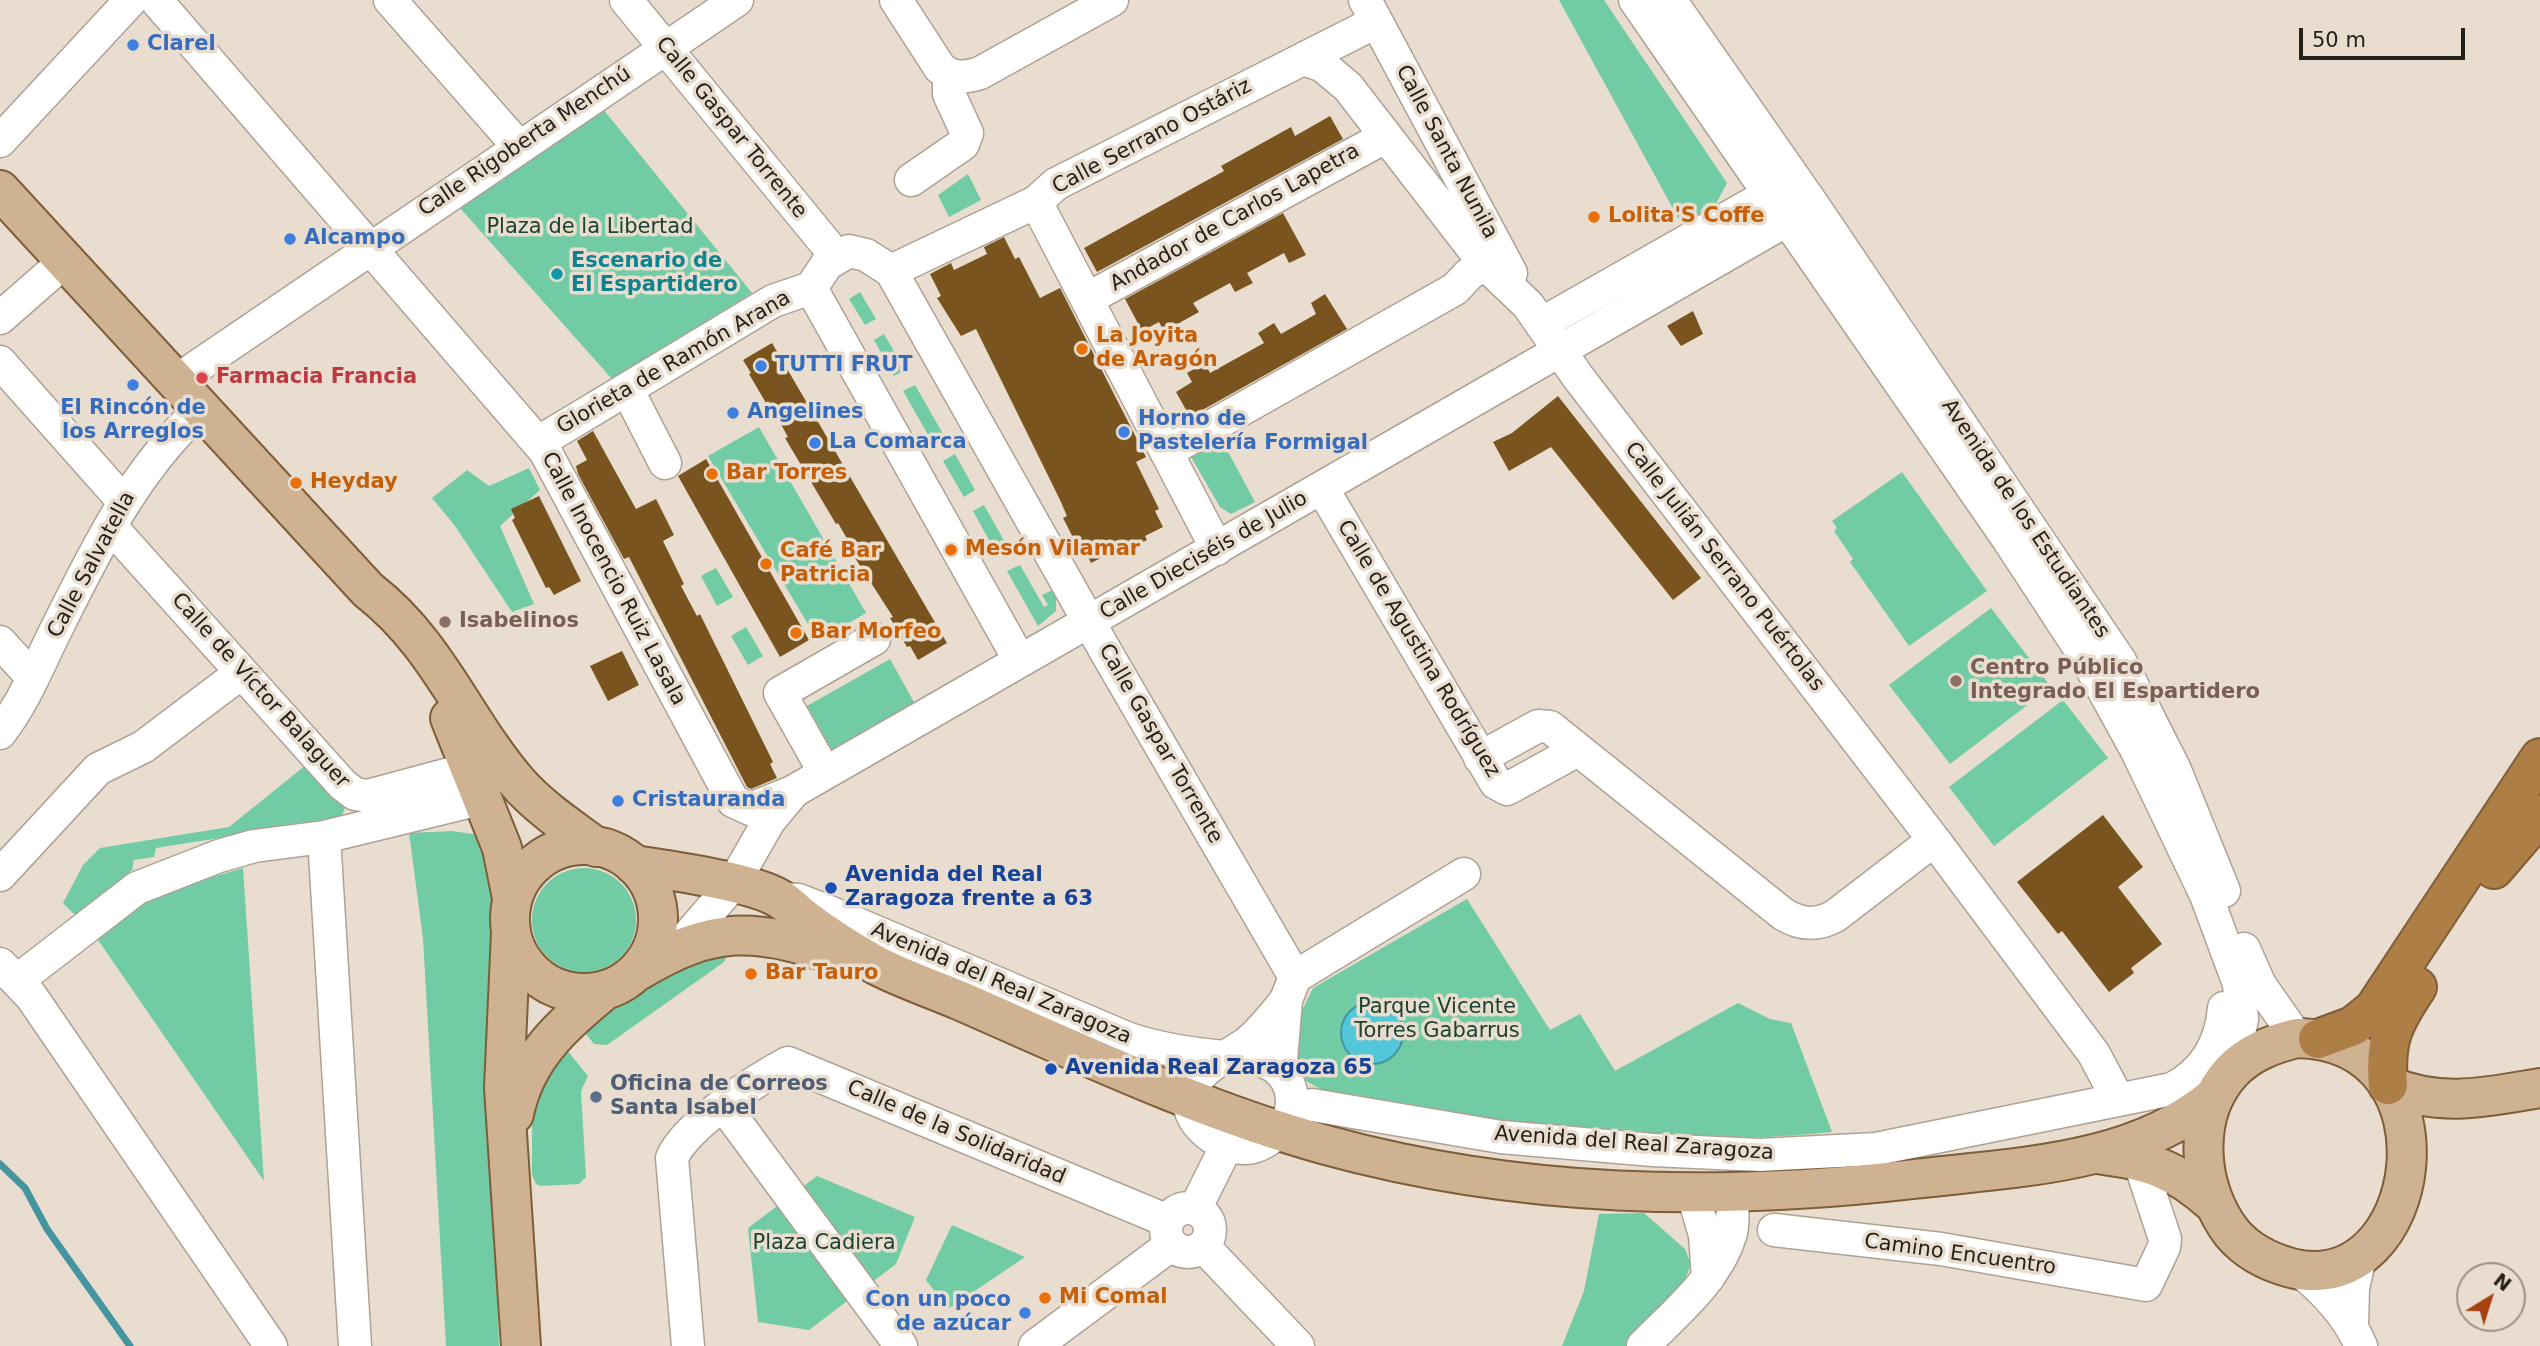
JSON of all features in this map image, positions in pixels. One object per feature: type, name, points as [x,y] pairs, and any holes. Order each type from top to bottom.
[{"type":"highway","points":[[2308,1038],[2353,1026],[2375,1009],[2540,758]]},
{"type":"highway","points":[[2388,1085],[2386,1050],[2396,1018],[2496,867],[2540,815]]},
{"type":"main road","points":[[0,190],[368,590],[414,633],[518,783],[545,809],[596,847]]},
{"type":"main road","points":[[368,590],[445,705],[478,783],[502,848],[522,961],[538,978],[559,989],[582,993],[606,990]]},
{"type":"main road","points":[[508,1143],[525,1075],[538,1054],[562,1027],[606,990],[638,971],[656,934],[657,911],[651,889],[634,865],[611,851],[596,847],[565,848],[550,853],[526,873],[512,915],[504,1088],[521,1346]]},
{"type":"main road","name":"Avenida del Real Zaragoza","points":[[634,865],[733,884],[780,898],[811,924],[876,965]]},
{"type":"main road","name":"Avenida del Real Zaragoza","points":[[638,971],[676,950],[723,937],[767,935],[876,965],[1188,1097],[1325,1145],[1422,1166],[1555,1187],[1693,1194],[1824,1190],[2098,1154],[2159,1133],[2198,1110],[2222,1068]]},
{"type":"main road","points":[[2468,1100],[2446,1110],[2430,1122],[2415,1140],[2400,1200],[2390,1219],[2350,1262],[2334,1267],[2299,1270],[2265,1259],[2234,1236],[2213,1203],[2203,1149],[2207,1117],[2222,1068],[2255,1052],[2308,1038],[2338,1044],[2354,1054],[2388,1085],[2412,1096],[2468,1100],[2540,1088]]},
{"type":"main road","points":[[2388,1085],[2403,1116],[2409,1156]]},
{"type":"main road","name":"Avenida del Real Zaragoza","points":[[2098,1154],[2139,1160],[2171,1170],[2213,1203]]},
{"type":"street","points":[[0,141],[131,0]]},
{"type":"street","name":"Calle Inocencio Ruiz Lasala","points":[[156,0],[539,442],[733,801],[745,809],[754,808],[794,791]]},
{"type":"street","points":[[390,0],[511,138]]},
{"type":"street","name":"Calle Gaspar Torrente","points":[[626,0],[836,256]]},
{"type":"street","name":"Calle Rigoberta Menchú","points":[[189,395],[371,247],[737,0]]},
{"type":"street","points":[[896,0],[929,54],[949,75],[964,78],[980,73],[1112,0]]},
{"type":"street","name":"Avenida de los Estudiantes","points":[[1635,0],[2086,658],[2166,811],[2206,895],[2239,984],[2242,1019],[2222,1068]]},
{"type":"street","name":"Avenida de los Estudiantes","points":[[1670,0],[1813,205],[2081,601],[2133,683],[2157,728],[2209,848],[2260,985],[2308,1038]]},
{"type":"street","name":"Calle Serrano Ostáriz","points":[[891,271],[1036,201],[1056,184],[1303,59],[1370,11]]},
{"type":"street","name":"Calle Santa Nunila","points":[[1370,11],[1534,314]]},
{"type":"street","name":"Calle Julián Serrano Puértolas","points":[[1303,59],[1334,73],[1485,264],[1534,314],[1559,353],[1934,840],[2094,1054],[2112,1088],[2112,1101]]},
{"type":"street","points":[[911,180],[963,144],[967,132],[949,94],[949,75]]},
{"type":"street","name":"Andador de Carlos Lapetra","points":[[1085,295],[1098,293],[1385,137]]},
{"type":"street","points":[[1534,314],[1768,194],[1813,205]]},
{"type":"street","points":[[1036,201],[1217,549]]},
{"type":"street","points":[[1787,222],[1813,205]]},
{"type":"street","name":"Calle Dieciséis de Julio","points":[[676,950],[733,884],[769,821],[794,791],[1787,222]]},
{"type":"street","points":[[891,271],[858,252],[836,256],[811,288],[1020,661]]},
{"type":"street","points":[[0,318],[65,261]]},
{"type":"street","points":[[1166,452],[1455,289],[1469,274],[1485,264]]},
{"type":"street","name":"Calle Gaspar Torrente","points":[[891,271],[1291,988]]},
{"type":"street","name":"Glorieta de Ramón Arana","points":[[539,442],[628,391],[773,301],[811,288]]},
{"type":"street","name":"Calle de Víctor Balaguer","points":[[0,362],[241,673],[355,794],[368,796],[478,783]]},
{"type":"street","points":[[628,391],[665,463]]},
{"type":"street","name":"Calle Salvatella","points":[[0,733],[33,678],[118,515],[161,448],[189,395]]},
{"type":"street","name":"Calle de Agustina Rodríguez","points":[[1322,488],[1480,758],[1538,726],[1550,727],[1576,751],[1796,922],[1813,923],[1835,916],[1934,840]]},
{"type":"street","points":[[825,773],[780,693],[874,639]]},
{"type":"street","points":[[0,642],[33,678]]},
{"type":"street","points":[[0,875],[98,769],[143,747],[241,673]]},
{"type":"street","points":[[271,1346],[9,972],[137,888],[219,856],[254,846],[324,837],[478,783]]},
{"type":"street","points":[[324,837],[355,1346]]},
{"type":"street","points":[[1291,988],[1295,1089],[1291,1112],[1281,1130],[1252,1147],[1227,1144],[1199,1124],[1190,1111],[1188,1097],[1200,1076],[1261,1031],[1291,988],[1464,874]]},
{"type":"street","name":"Avenida del Real Zaragoza","points":[[780,898],[798,900],[822,909],[1148,1045],[1226,1057],[1255,1058],[1338,1122],[1379,1139],[1422,1166]]},
{"type":"street","name":"Calle de la Solidaridad","points":[[688,1346],[672,1158],[682,1139],[766,1075],[788,1063],[1178,1225]]},
{"type":"street","name":"Avenida del Real Zaragoza","points":[[1295,1089],[1501,1137],[1653,1150],[1760,1155],[1876,1149],[2159,1093],[2185,1082],[2205,1063],[2222,1068]]},
{"type":"street","points":[[724,1106],[901,1346]]},
{"type":"street","points":[[1035,1346],[1178,1225],[1227,1144]]},
{"type":"street","name":"Camino Encuentro","points":[[1774,1230],[1941,1249],[2146,1285],[2164,1247],[2165,1239],[2139,1160]]},
{"type":"street","points":[[1693,1194],[1706,1244],[1708,1278]]},
{"type":"street","points":[[1643,1346],[1708,1278],[1731,1232],[1732,1194]]},
{"type":"street","points":[[1178,1225],[1191,1253],[1203,1247],[1298,1346]]},
{"type":"street","points":[[2357,1336],[2353,1288],[2361,1253]]},
{"type":"street","points":[[2299,1270],[2326,1294],[2357,1336]]},
{"type":"green space","points":[[1559,0],[1604,0],[1727,183],[1701,232],[1683,227]]},
{"type":"green space","name":"Plaza de la Libertad","points":[[603,109],[752,293],[612,379],[460,208]]},
{"type":"green space","points":[[968,174],[981,200],[949,217],[938,195]]},
{"type":"green space","points":[[860,292],[876,319],[865,325],[849,299]]},
{"type":"green space","points":[[884,334],[905,370],[894,376],[874,340]]},
{"type":"green space","points":[[915,385],[946,439],[934,445],[903,391]]},
{"type":"green space","points":[[759,427],[866,613],[818,641],[708,456]]},
{"type":"green space","points":[[1218,433],[1255,502],[1231,514],[1220,507],[1187,450]]},
{"type":"green space","points":[[955,454],[975,490],[964,497],[943,461]]},
{"type":"green space","points":[[529,468],[540,490],[500,526],[534,604],[512,612],[455,526],[432,498],[467,470],[489,486]]},
{"type":"green space","points":[[1902,472],[1987,591],[1909,646],[1850,562],[1853,559],[1834,531],[1837,528],[1832,521]]},
{"type":"green space","points":[[984,505],[1010,551],[999,558],[973,511]]},
{"type":"green space","points":[[1020,565],[1044,607],[1048,605],[1042,595],[1052,590],[1056,598],[1056,611],[1038,626],[1007,571]]},
{"type":"green space","points":[[716,568],[733,597],[717,606],[701,576]]},
{"type":"green space","points":[[1991,608],[2051,687],[1950,764],[1889,685]]},
{"type":"green space","points":[[746,627],[763,656],[748,665],[731,636]]},
{"type":"green space","points":[[890,659],[915,704],[832,750],[807,706]]},
{"type":"green space","points":[[2063,700],[2108,758],[1994,846],[1949,787]]},
{"type":"green space","points":[[306,765],[345,808],[340,819],[156,848],[154,857],[134,860],[132,870],[75,915],[63,903],[83,865],[100,848],[229,827]]},
{"type":"green space","points":[[452,831],[486,836],[501,879],[495,1234],[499,1346],[446,1346],[423,938],[409,833]]},
{"type":"green space","points":[[243,868],[264,1181],[96,937],[153,895]]},
{"type":"green space","points":[[584,868],[604,872],[621,883],[632,900],[636,920],[632,940],[621,957],[604,968],[584,972],[564,968],[547,957],[536,940],[532,920],[536,900],[547,883],[564,872]]},
{"type":"green space","name":"Parque Vicente Torres Gabarrus","points":[[1467,899],[1550,1030],[1580,1014],[1615,1071],[1738,1003],[1770,1019],[1791,1023],[1832,1132],[1690,1139],[1548,1131],[1465,1119],[1326,1092],[1306,1081],[1297,1057],[1299,1017],[1313,988]]},
{"type":"green space","points":[[728,955],[724,962],[607,1045],[594,1044],[581,1028],[692,960]]},
{"type":"green space","points":[[566,1049],[588,1076],[581,1091],[586,1177],[579,1184],[541,1186],[536,1184],[532,1175],[532,1114],[539,1087]]},
{"type":"green space","name":"Plaza Cadiera","points":[[817,1176],[915,1217],[896,1264],[809,1330],[758,1322],[748,1228]]},
{"type":"green space","points":[[1644,1213],[1685,1249],[1691,1264],[1683,1285],[1633,1346],[1562,1346],[1584,1291],[1599,1214]]},
{"type":"green space","points":[[952,1225],[1025,1257],[948,1309],[926,1280]]},
{"type":"water","points":[[1372,1002],[1384,1004],[1394,1011],[1401,1021],[1401,1045],[1394,1055],[1384,1062],[1372,1064],[1360,1062],[1350,1055],[1343,1045],[1341,1033],[1343,1021],[1350,1011],[1360,1004]]},
{"type":"building","points":[[1330,116],[1343,139],[1097,272],[1084,248],[1224,171],[1221,166],[1291,127],[1295,136]]},
{"type":"building","points":[[1283,213],[1306,255],[1289,263],[1284,253],[1247,273],[1253,283],[1235,292],[1230,283],[1193,303],[1199,312],[1164,332],[1159,322],[1142,331],[1125,299]]},
{"type":"building","points":[[1004,237],[1015,259],[1019,257],[1040,298],[1060,288],[1146,457],[1136,462],[1159,509],[1155,511],[1163,527],[1145,536],[1147,540],[1111,558],[1109,554],[1091,563],[1083,547],[1079,549],[1063,518],[1067,516],[1060,500],[976,329],[961,336],[937,298],[941,296],[930,274],[951,263],[954,270],[987,254],[984,247]]},
{"type":"building","points":[[1325,294],[1347,329],[1190,417],[1176,392],[1192,382],[1187,373],[1205,363],[1210,373],[1264,343],[1258,333],[1274,323],[1281,334],[1316,314],[1311,303]]},
{"type":"building","points":[[1693,311],[1703,334],[1681,346],[1667,326]]},
{"type":"building","points":[[772,343],[947,643],[918,660],[910,646],[907,647],[890,618],[893,617],[785,438],[788,437],[768,401],[766,403],[749,374],[751,373],[743,360]]},
{"type":"building","points":[[1558,396],[1701,578],[1673,600],[1551,447],[1509,471],[1493,442],[1512,433]]},
{"type":"building","points":[[593,431],[636,509],[656,499],[674,535],[663,541],[684,584],[681,586],[697,616],[700,614],[773,762],[770,764],[777,778],[751,789],[747,787],[629,557],[624,559],[578,474],[576,466],[587,460],[577,441]]},
{"type":"building","points":[[706,459],[809,640],[780,657],[678,476]]},
{"type":"building","points":[[539,496],[581,581],[554,595],[549,587],[546,588],[512,520],[515,518],[511,509]]},
{"type":"building","points":[[622,651],[639,685],[608,701],[590,666]]},
{"type":"building","points":[[2103,815],[2143,867],[2118,887],[2162,944],[2131,968],[2134,973],[2109,992],[2062,931],[2058,934],[2017,882]]},
{"type":"waterway","points":[[0,1164],[25,1188],[47,1229],[130,1346]]},
{"type":"place","name":"Clarel","points":[[133,45]]},
{"type":"place","name":"Lolita'S Coffe","points":[[1594,217]]},
{"type":"place","name":"Alcampo","points":[[290,239]]},
{"type":"place","name":"Escenario de El Espartidero","points":[[557,274]]},
{"type":"place","name":"La Joyita de Aragón","points":[[1082,349]]},
{"type":"place","name":"TUTTI FRUT","points":[[761,366]]},
{"type":"place","name":"Farmacia Francia","points":[[202,378]]},
{"type":"place","name":"El Rincón de los Arreglos","points":[[133,385]]},
{"type":"place","name":"Angelines","points":[[733,413]]},
{"type":"place","name":"Horno de Pastelería Formigal","points":[[1124,432]]},
{"type":"place","name":"La Comarca","points":[[815,443]]},
{"type":"place","name":"Bar Torres","points":[[712,474]]},
{"type":"place","name":"Heyday","points":[[296,483]]},
{"type":"place","name":"Mesón Vilamar","points":[[951,550]]},
{"type":"place","name":"Café Bar Patricia","points":[[766,564]]},
{"type":"place","name":"Isabelinos","points":[[445,622]]},
{"type":"place","name":"Bar Morfeo","points":[[796,633]]},
{"type":"place","name":"Centro Público Integrado El Espartidero","points":[[1956,681]]},
{"type":"place","name":"Cristauranda","points":[[618,801]]},
{"type":"place","name":"Avenida del Real Zaragoza frente a 63","points":[[831,888]]},
{"type":"place","name":"Bar Tauro","points":[[751,974]]},
{"type":"place","name":"Avenida Real Zaragoza 65","points":[[1051,1069]]},
{"type":"place","name":"Oficina de Correos Santa Isabel","points":[[596,1097]]},
{"type":"place","name":"Mi Comal","points":[[1045,1298]]},
{"type":"place","name":"Con un poco de azúcar","points":[[1025,1313]]}]
